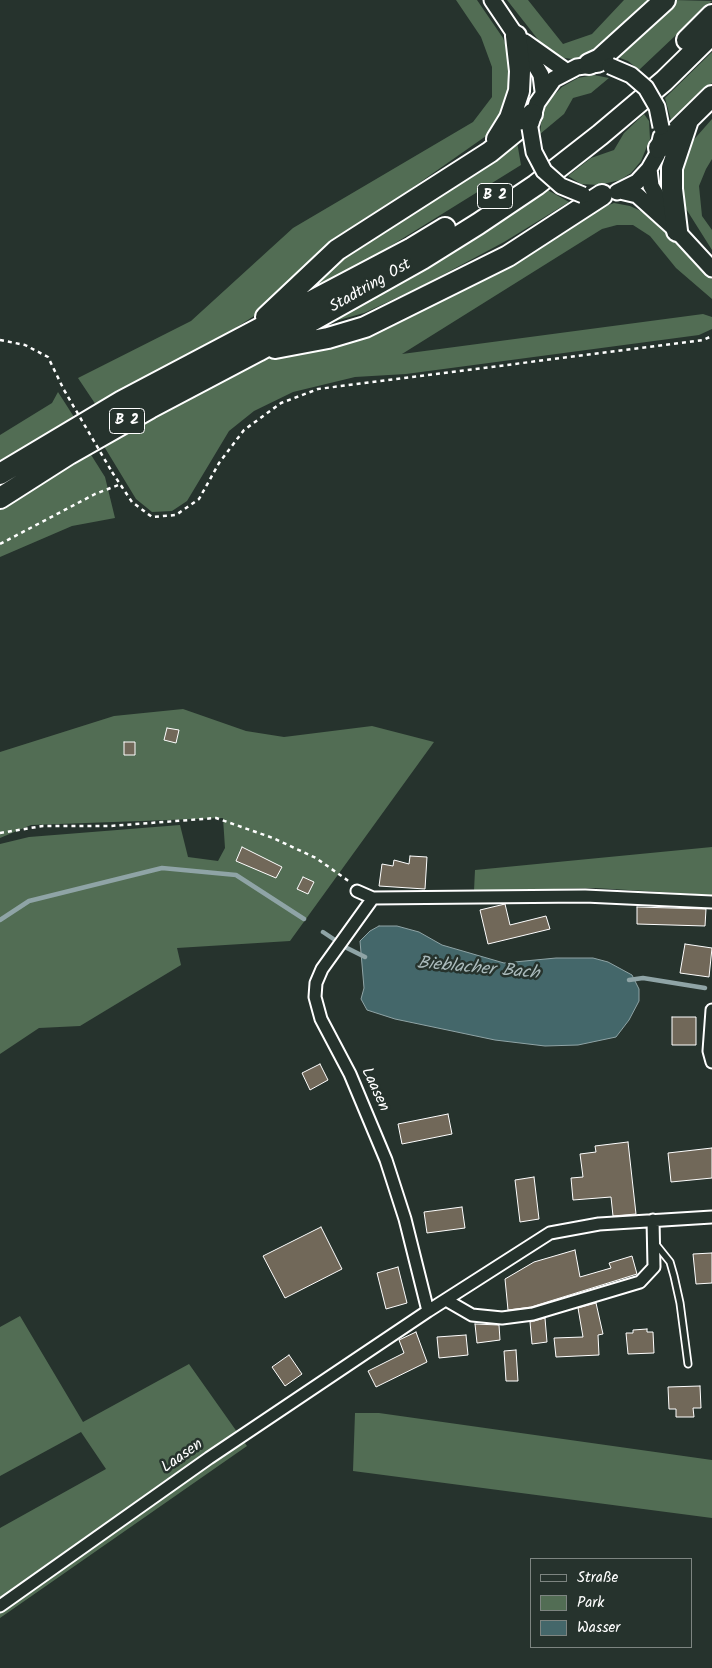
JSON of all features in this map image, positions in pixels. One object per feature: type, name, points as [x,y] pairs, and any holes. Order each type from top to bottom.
[{"type":"highway","points":[[589,64],[600,59],[664,0]]},
{"type":"highway","name":"Stadtring Ost","points":[[0,474],[122,401],[412,248],[466,216],[526,175],[591,126],[654,71],[712,15]]},
{"type":"highway","name":"Stadtring Ost","points":[[0,498],[69,454],[150,408],[258,351],[422,259],[536,185],[664,82],[712,34]]},
{"type":"highway","name":"B 2","points":[[490,152],[510,118],[519,91],[520,72],[516,36]]},
{"type":"highway","points":[[659,148],[712,96]]},
{"type":"highway","points":[[677,231],[672,189],[672,168],[688,120]]},
{"type":"highway","name":"B 2","points":[[248,334],[337,250],[490,152],[523,124],[531,121]]},
{"type":"highway","name":"B 2","points":[[258,351],[328,338],[365,327],[508,256],[602,193]]},
{"type":"main road","points":[[492,0],[541,75],[543,91]]},
{"type":"main road","points":[[516,36],[566,71]]},
{"type":"main road","points":[[602,193],[637,182],[649,169],[659,148],[661,127],[657,107],[646,88],[631,75],[610,66],[589,64],[566,71],[554,79],[543,91],[531,121],[534,152],[544,172],[561,186],[602,193],[637,195],[677,231],[712,269]]},
{"type":"main road","points":[[649,169],[651,186],[677,231]]},
{"type":"street","points":[[357,891],[373,898],[585,896],[712,902]]},
{"type":"street","name":"Laasen","points":[[373,898],[322,969],[316,983],[315,997],[321,1020],[350,1074],[386,1160],[405,1219],[428,1311]]},
{"type":"street","points":[[712,1010],[709,1051],[712,1062]]},
{"type":"street","name":"Laasen","points":[[0,1606],[209,1458],[428,1311],[550,1233],[598,1224],[712,1216]]},
{"type":"street","points":[[446,1300],[472,1315],[502,1318],[533,1314],[640,1282],[654,1267],[653,1220]]},
{"type":"lane","points":[[654,1242],[670,1262],[674,1276],[680,1303],[688,1364]]},
{"type":"path","points":[[0,340],[25,345],[48,357],[64,390],[112,472],[132,502],[152,517],[176,515],[199,498],[219,463],[244,430],[281,403],[318,390],[703,340],[712,336]]},
{"type":"path","points":[[0,544],[95,494],[121,484]]},
{"type":"path","points":[[0,833],[42,826],[110,826],[216,818],[273,838],[316,858],[336,870],[357,891]]},
{"type":"green space","points":[[456,0],[477,0],[503,38],[512,60],[514,80],[499,121],[486,136],[372,216],[310,264],[254,316],[211,344],[96,405],[78,378],[191,321],[293,228],[473,122],[492,97],[492,67],[481,37]]},
{"type":"green space","points":[[507,0],[528,0],[563,44],[592,34],[624,0],[655,0],[601,48],[587,56],[572,59],[559,57],[540,42]]},
{"type":"green space","points":[[673,0],[712,1],[639,70],[628,61],[612,55]]},
{"type":"green space","points":[[712,52],[712,83],[672,124],[665,98]]},
{"type":"green space","points":[[594,75],[609,78],[591,93],[573,98],[564,114],[540,134],[542,115],[548,101],[562,87],[578,78]]},
{"type":"green space","points":[[644,114],[649,121],[650,139],[641,161],[631,173],[620,180],[599,185],[581,184],[568,176],[591,158],[614,150],[624,133]]},
{"type":"green space","points":[[712,119],[712,159],[699,186],[702,216],[712,230],[712,250],[683,204],[680,185],[682,164],[690,144]]},
{"type":"green space","points":[[516,136],[521,165],[355,268],[292,302],[328,264]]},
{"type":"green space","points":[[544,188],[569,202],[504,242],[422,286],[364,313],[310,328]]},
{"type":"green space","points":[[614,203],[630,206],[643,212],[666,233],[712,279],[712,299],[676,268],[650,236],[633,225],[617,225],[602,229],[402,354],[703,314],[712,317],[712,329],[699,335],[406,374],[355,377],[293,392],[254,411],[229,431],[187,501],[172,511],[152,512],[136,499],[102,443],[241,368],[270,357],[317,347],[590,212]]},
{"type":"green space","points":[[58,392],[74,417],[0,462],[0,435],[52,403]]},
{"type":"green space","points":[[88,450],[105,477],[115,518],[72,526],[0,557],[0,506]]},
{"type":"green space","points":[[183,709],[246,731],[284,737],[372,726],[434,742],[290,941],[177,948],[181,965],[80,1026],[39,1028],[0,1054],[0,844],[29,837],[180,825],[188,857],[218,861],[225,848],[223,818],[31,825],[0,838],[0,752],[114,716]]},
{"type":"green space","points":[[712,847],[712,895],[595,888],[474,891],[475,870]]},
{"type":"green space","points":[[20,1316],[83,1422],[189,1364],[247,1446],[0,1618],[0,1528],[106,1469],[81,1432],[0,1476],[0,1327]]},
{"type":"green space","points":[[355,1413],[379,1413],[712,1460],[712,1518],[353,1471]]},
{"type":"water","points":[[379,926],[397,926],[419,932],[442,945],[504,963],[556,958],[593,958],[608,962],[632,975],[639,989],[639,1001],[629,1020],[616,1037],[578,1045],[545,1046],[495,1040],[395,1019],[367,1010],[361,999],[364,988],[360,941],[370,931]]},
{"type":"building","points":[[167,728],[179,730],[176,743],[164,740]]},
{"type":"building","points":[[124,742],[135,742],[135,755],[124,755]]},
{"type":"building","points":[[242,847],[282,867],[276,878],[236,861]]},
{"type":"building","points":[[410,856],[427,857],[425,889],[379,886],[382,864],[393,866],[394,860],[409,864]]},
{"type":"building","points":[[303,877],[314,882],[308,894],[297,889]]},
{"type":"building","points":[[505,904],[510,925],[546,916],[550,929],[488,944],[480,910]]},
{"type":"building","points":[[637,907],[706,909],[705,926],[637,924]]},
{"type":"building","points":[[685,944],[712,948],[709,977],[680,973]]},
{"type":"building","points":[[672,1017],[696,1017],[696,1045],[672,1045]]},
{"type":"building","points":[[320,1064],[328,1080],[310,1090],[302,1073]]},
{"type":"building","points":[[448,1114],[452,1134],[402,1144],[398,1124]]},
{"type":"building","points":[[628,1142],[636,1214],[613,1216],[611,1197],[573,1200],[571,1178],[583,1177],[580,1154],[596,1152],[595,1146]]},
{"type":"building","points":[[712,1148],[712,1178],[671,1182],[668,1153]]},
{"type":"building","points":[[534,1177],[539,1219],[520,1222],[515,1180]]},
{"type":"building","points":[[462,1207],[465,1228],[427,1233],[424,1212]]},
{"type":"building","points":[[321,1227],[342,1269],[285,1298],[263,1256]]},
{"type":"building","points":[[575,1250],[580,1277],[611,1268],[609,1263],[632,1256],[637,1274],[531,1307],[508,1310],[505,1279],[534,1262]]},
{"type":"building","points":[[712,1253],[712,1283],[696,1284],[693,1254]]},
{"type":"building","points":[[398,1267],[407,1303],[386,1309],[377,1273]]},
{"type":"building","points":[[596,1303],[603,1334],[598,1335],[599,1355],[556,1357],[554,1338],[583,1337],[578,1308]]},
{"type":"building","points":[[545,1318],[547,1342],[532,1344],[530,1322]]},
{"type":"building","points":[[475,1324],[499,1325],[500,1340],[477,1343]]},
{"type":"building","points":[[647,1329],[647,1332],[653,1332],[654,1353],[628,1354],[626,1333],[633,1333],[633,1330]]},
{"type":"building","points":[[416,1332],[427,1362],[376,1387],[368,1371],[404,1353],[399,1340]]},
{"type":"building","points":[[466,1335],[468,1355],[439,1358],[437,1337]]},
{"type":"building","points":[[516,1350],[518,1381],[506,1381],[504,1351]]},
{"type":"building","points":[[289,1355],[302,1374],[285,1386],[272,1367]]},
{"type":"building","points":[[700,1386],[701,1408],[693,1408],[694,1417],[676,1417],[676,1409],[669,1409],[668,1387]]},
{"type":"waterway","name":"Bieblacher Bach","points":[[0,920],[29,901],[162,868],[236,875],[304,919]]},
{"type":"waterway","name":"Bieblacher Bach","points":[[323,932],[335,940]]},
{"type":"waterway","name":"Bieblacher Bach","points":[[345,947],[365,957]]},
{"type":"waterway","name":"Bieblacher Bach","points":[[629,980],[643,978],[705,988]]}]
